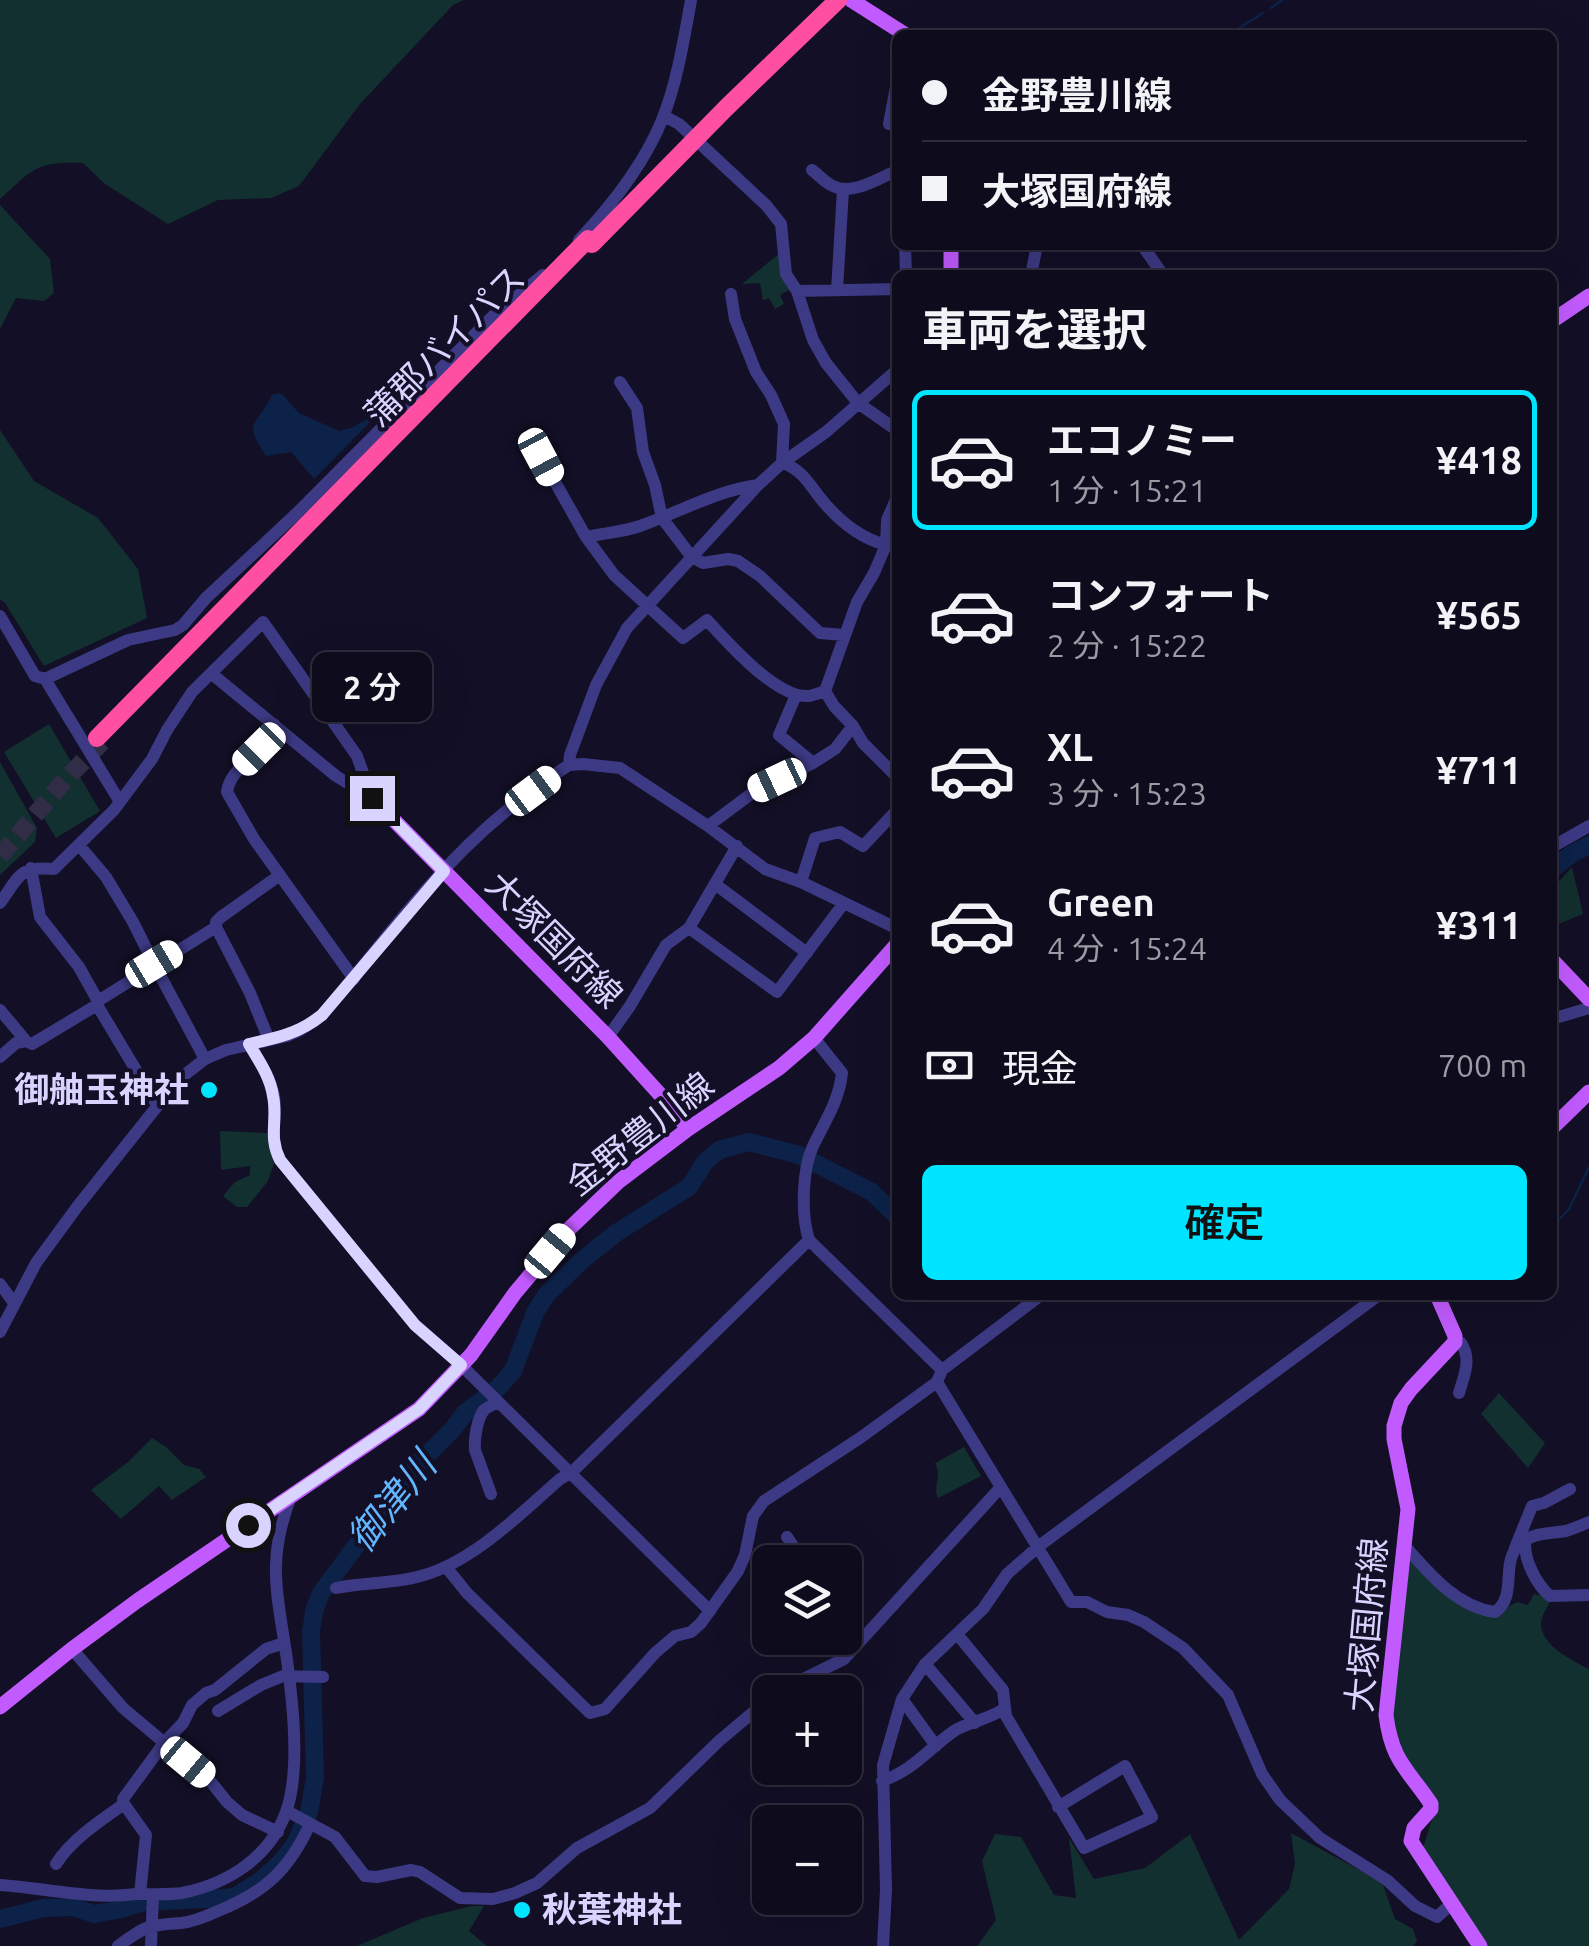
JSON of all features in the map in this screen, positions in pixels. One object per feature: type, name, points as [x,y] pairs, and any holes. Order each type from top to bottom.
[{"type":"highway","name":"蒲郡バイパス","points":[[590,242],[715,110],[830,0]]},
{"type":"highway","name":"蒲郡バイパス","points":[[100,740],[590,242],[838,0]]},
{"type":"main road","points":[[851,0],[898,30]]},
{"type":"main road","points":[[1557,318],[1589,296]]},
{"type":"main road","name":"大塚国府線","points":[[372,798],[608,1037],[688,1129]]},
{"type":"main road","name":"金野豊川線","points":[[0,1707],[137,1601],[419,1409],[467,1371],[515,1293],[568,1230],[618,1182],[779,1068],[814,1038],[892,949]]},
{"type":"main road","points":[[1557,965],[1589,1000]]},
{"type":"main road","points":[[1557,1124],[1587,1099]]},
{"type":"main road","points":[[1439,1300],[1455,1342]]},
{"type":"main road","name":"大塚国府線","points":[[1455,1342],[1410,1389],[1396,1416],[1394,1438],[1408,1509],[1386,1698],[1388,1734],[1401,1766],[1431,1804],[1414,1828],[1411,1841],[1480,1946]]},
{"type":"street","points":[[0,616],[35,676],[45,679],[128,640],[183,625],[493,316],[586,233],[646,154],[664,116],[691,0]]},
{"type":"street","points":[[664,116],[679,124],[766,205],[781,224],[786,274],[797,291],[813,340],[826,364],[858,403],[892,427]]},
{"type":"street","points":[[812,170],[831,186],[843,190],[892,172]]},
{"type":"street","points":[[836,290],[843,190]]},
{"type":"street","points":[[797,291],[892,289]]},
{"type":"street","points":[[730,294],[734,319],[756,372],[784,424],[782,463]]},
{"type":"street","points":[[569,765],[607,662],[628,628],[758,485],[892,375]]},
{"type":"street","points":[[620,382],[637,408],[643,452],[662,518],[691,556],[703,563],[738,561],[760,576],[820,633],[843,635]]},
{"type":"street","points":[[541,457],[586,537],[614,575],[682,638],[707,620],[748,664],[796,695],[824,691]]},
{"type":"street","points":[[782,463],[794,467],[850,526],[871,541],[886,545]]},
{"type":"street","points":[[586,537],[635,528],[708,496],[758,485]]},
{"type":"street","points":[[824,691],[857,602],[886,545],[887,520],[892,509]]},
{"type":"street","points":[[0,902],[24,870],[54,870],[120,802],[152,759],[185,702],[262,622],[357,756],[372,798]]},
{"type":"street","points":[[212,674],[336,776],[372,798]]},
{"type":"street","points":[[45,679],[120,802]]},
{"type":"street","points":[[824,691],[863,743],[892,772]]},
{"type":"street","points":[[796,695],[780,735],[814,763]]},
{"type":"street","points":[[274,724],[259,749],[232,776],[227,792],[254,839],[354,978]]},
{"type":"street","points":[[708,826],[755,790],[814,763],[854,726]]},
{"type":"street","points":[[0,1332],[46,1249],[178,1080],[205,1059],[288,1036],[312,1023],[444,871],[509,810],[569,765],[620,768],[708,826],[764,869],[802,882],[892,926]]},
{"type":"street","points":[[802,882],[815,838],[840,832],[864,846],[892,816]]},
{"type":"street","points":[[1557,844],[1589,826]]},
{"type":"street","points":[[79,845],[106,877],[143,939],[205,1059]]},
{"type":"street","points":[[608,1037],[666,945],[689,928],[736,846]]},
{"type":"street","points":[[32,868],[40,917],[79,967],[156,1105]]},
{"type":"street","points":[[269,1040],[216,922],[280,874]]},
{"type":"street","points":[[715,884],[807,953]]},
{"type":"street","points":[[689,928],[776,992],[844,903]]},
{"type":"street","points":[[0,1010],[32,1044],[216,927]]},
{"type":"street","points":[[1557,1018],[1589,1008]]},
{"type":"street","points":[[814,1038],[842,1073],[840,1093],[807,1164],[804,1224],[809,1240],[940,1376],[1071,1602],[1087,1602],[1107,1612],[1128,1615],[1183,1648],[1228,1695],[1262,1774],[1300,1821],[1330,1845],[1388,1880],[1414,1906],[1436,1917],[1452,1904]]},
{"type":"street","points":[[0,1058],[16,1043],[26,1041]]},
{"type":"street","points":[[249,1044],[272,1088],[272,1133],[280,1160],[415,1325],[496,1399],[710,1611]]},
{"type":"street","points":[[336,1588],[423,1576],[446,1567],[495,1536],[571,1473],[809,1240]]},
{"type":"street","points":[[0,1284],[14,1303]]},
{"type":"street","points":[[446,1567],[466,1592],[590,1713],[605,1709],[656,1653],[675,1636],[691,1632],[702,1622],[738,1571],[754,1516],[764,1501],[860,1438],[1035,1300]]},
{"type":"street","points":[[883,1946],[883,1765],[902,1699],[926,1664],[1038,1546],[1373,1300]]},
{"type":"street","points":[[1455,1342],[1461,1343],[1467,1354],[1459,1392]]},
{"type":"street","points":[[491,1494],[474,1442],[482,1414],[496,1399]]},
{"type":"street","points":[[862,1642],[1001,1487]]},
{"type":"street","points":[[1404,1545],[1436,1581],[1478,1608],[1495,1612],[1507,1598],[1532,1506],[1570,1490]]},
{"type":"street","points":[[0,1885],[93,1896],[184,1892],[233,1874],[264,1850],[278,1832],[289,1812],[294,1762],[289,1676],[276,1599],[274,1560],[291,1496]]},
{"type":"street","points":[[1520,1546],[1534,1535],[1566,1531],[1589,1522]]},
{"type":"street","points":[[787,1537],[792,1545]]},
{"type":"street","points":[[1520,1546],[1538,1584],[1550,1596],[1589,1595]]},
{"type":"street","points":[[957,1634],[1003,1690],[1006,1716],[1058,1806],[1084,1848],[1152,1817],[1125,1766],[1058,1806]]},
{"type":"street","points":[[151,1946],[153,1922],[146,1835],[124,1799],[192,1706],[266,1649],[284,1643]]},
{"type":"street","points":[[72,1649],[123,1708],[211,1782],[242,1816],[278,1832]]},
{"type":"street","points":[[812,1675],[848,1655]]},
{"type":"street","points":[[926,1664],[975,1723]]},
{"type":"street","points":[[218,1711],[283,1676],[322,1677]]},
{"type":"street","points":[[902,1699],[936,1746]]},
{"type":"street","points":[[882,1781],[903,1774],[957,1729],[1004,1709]]},
{"type":"street","points":[[289,1812],[341,1842],[365,1876],[377,1878],[411,1870],[460,1898],[492,1899],[516,1894],[537,1884],[577,1848],[650,1808],[752,1713]]},
{"type":"street","points":[[56,1864],[75,1843],[124,1804]]},
{"type":"street","points":[[118,1946],[153,1922],[181,1923],[210,1915],[255,1893],[283,1870],[310,1824]]},
{"type":"green space","points":[[0,0],[464,0],[453,5],[360,104],[299,186],[271,198],[218,200],[168,224],[105,184],[83,163],[36,169],[0,199]]},
{"type":"green space","points":[[0,205],[50,259],[54,293],[44,301],[16,298],[0,329]]},
{"type":"green space","points":[[781,252],[791,289],[780,295],[784,304],[775,309],[769,298],[763,300],[760,283],[742,284]]},
{"type":"green space","points":[[0,430],[34,481],[98,518],[138,569],[147,618],[44,666],[0,599]]},
{"type":"green space","points":[[49,724],[100,811],[56,838],[4,752]]},
{"type":"green space","points":[[0,762],[37,828],[35,842],[0,875]]},
{"type":"green space","points":[[1572,867],[1583,914],[1557,925],[1557,884]]},
{"type":"green space","points":[[220,1131],[267,1133],[274,1163],[268,1181],[247,1207],[237,1207],[223,1196],[235,1182],[250,1175],[250,1166],[221,1170]]},
{"type":"green space","points":[[1499,1393],[1545,1443],[1528,1468],[1481,1414]]},
{"type":"green space","points":[[152,1438],[184,1465],[199,1469],[206,1477],[172,1500],[159,1486],[121,1519],[91,1490]]},
{"type":"green space","points":[[964,1447],[981,1476],[938,1498],[935,1463]]},
{"type":"green space","points":[[1410,1560],[1435,1585],[1497,1613],[1517,1602],[1528,1605],[1534,1594],[1544,1596],[1550,1602],[1541,1622],[1547,1640],[1559,1652],[1589,1669],[1589,1946],[1487,1946],[1423,1848],[1434,1812],[1404,1761],[1391,1714]]},
{"type":"green space","points":[[1291,1833],[1382,1882],[1395,1919],[1413,1929],[1417,1941],[1413,1946],[977,1946],[996,1920],[982,1861],[995,1834],[1021,1837],[1054,1895],[1076,1898],[1069,1838],[1094,1879],[1145,1868],[1190,1834],[1239,1940],[1289,1889],[1295,1864]]},
{"type":"green space","points":[[484,1906],[469,1931],[487,1946],[357,1946],[423,1918]]},
{"type":"water","points":[[278,393],[299,413],[339,431],[370,418],[389,403],[314,479],[291,452],[266,456],[255,436],[254,424],[272,395]]},
{"type":"waterway","points":[[1271,8],[1282,0]]},
{"type":"waterway","points":[[1236,30],[1263,13]]},
{"type":"waterway","name":"御津川","points":[[1557,865],[1589,845]]},
{"type":"waterway","name":"御津川","points":[[0,1919],[43,1908],[73,1907],[94,1914],[144,1902],[236,1896],[283,1860],[309,1812],[315,1778],[311,1632],[321,1593],[413,1469],[465,1413],[513,1371],[546,1295],[616,1233],[689,1187],[705,1162],[719,1150],[749,1142],[799,1155],[872,1192],[892,1212]]},
{"type":"waterway","points":[[1557,1222],[1569,1209],[1589,1167]]},
{"type":"tunnel","points":[[0,856],[102,742]]},
{"type":"place","name":"御舳玉神社","points":[[209,1090]]},
{"type":"place","name":"秋葉神社","points":[[522,1910]]},
{"type":"route","points":[[248,1525],[419,1409],[461,1365],[415,1325],[280,1160],[274,1148],[274,1100],[268,1077],[249,1044],[288,1036],[322,1015],[444,871],[372,798]]}]
